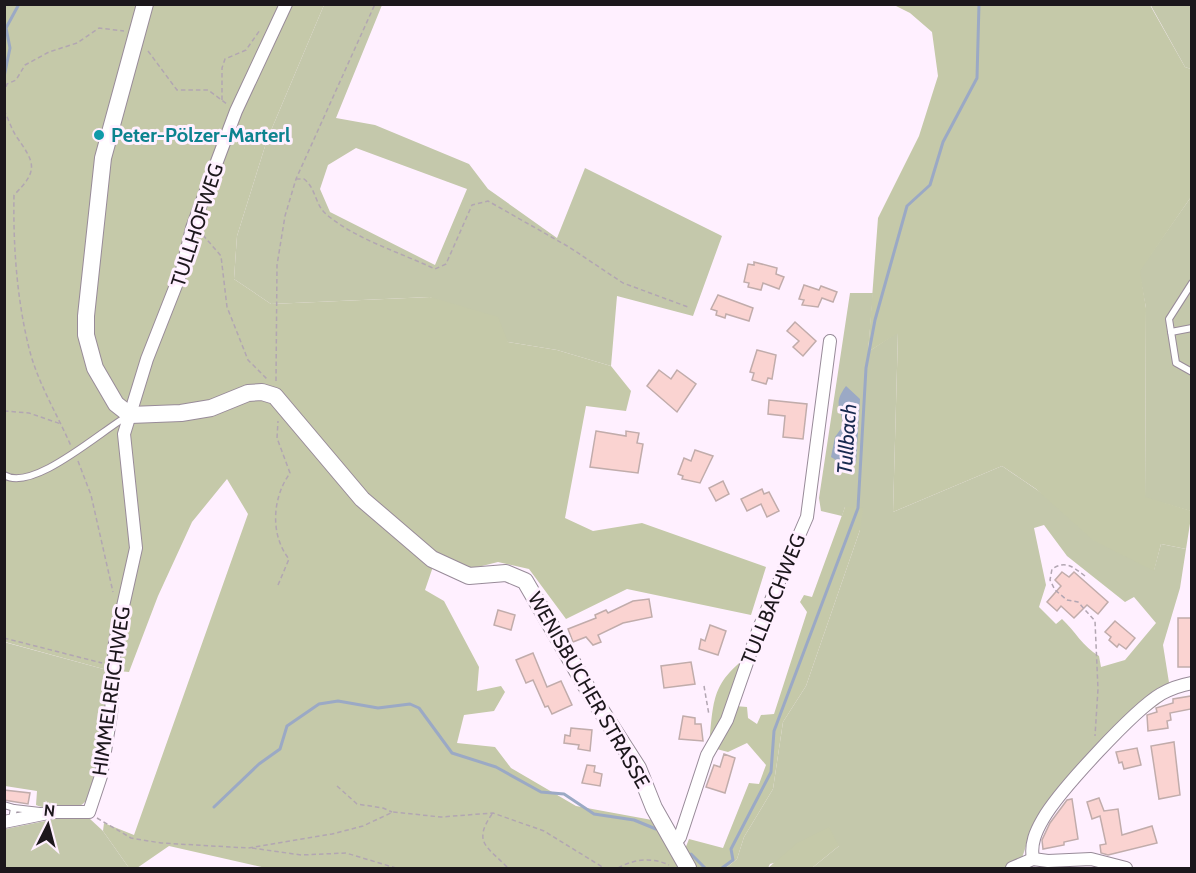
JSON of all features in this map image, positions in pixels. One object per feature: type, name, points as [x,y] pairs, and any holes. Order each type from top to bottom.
[{"type":"street","points":[[145,4],[103,158],[86,316],[86,335],[95,368],[116,404],[130,415],[211,408],[248,393],[262,392],[275,396],[278,394]]},
{"type":"street","name":"TULLHOFWEG","points":[[130,415],[147,359],[183,270],[192,228],[236,111],[286,4]]},
{"type":"street","name":"TULLBACHWEG","points":[[674,845],[680,837],[707,755],[727,720],[759,628],[807,517],[830,341]]},
{"type":"street","name":"WENISBUCHER STRASSE","points":[[278,394],[362,499],[432,559],[469,576],[506,573],[525,581],[593,698],[634,760],[654,808],[688,868]]},
{"type":"street","name":"HIMMELREICHWEG","points":[[89,812],[101,776],[111,714],[119,616],[136,548],[124,434],[130,415]]},
{"type":"street","points":[[1034,864],[1034,838],[1043,818],[1060,795],[1139,712],[1160,694],[1191,683]]},
{"type":"street","points":[[10,816],[89,812]]},
{"type":"street","points":[[1012,868],[1048,861],[1091,859],[1126,868]]},
{"type":"lane","points":[[1191,283],[1170,314],[1176,363],[1191,372]]},
{"type":"lane","points":[[1171,332],[1191,328]]},
{"type":"lane","points":[[4,475],[11,480],[29,478],[74,453],[130,415]]},
{"type":"lane","points":[[4,805],[10,816]]},
{"type":"path","points":[[278,585],[289,559],[279,546],[277,502],[283,483],[290,473],[277,438],[277,265],[285,216],[296,179],[375,4]]},
{"type":"path","points":[[222,100],[222,68],[225,59],[246,50],[265,24]]},
{"type":"path","points":[[4,110],[15,134],[28,150],[33,168],[29,180],[14,195],[13,231],[30,352],[52,410],[61,424],[91,495],[114,596]]},
{"type":"path","points":[[296,179],[304,179],[312,185],[322,211],[338,224],[435,269],[446,264],[472,205],[488,201],[569,247],[623,283],[688,307]]},
{"type":"path","points":[[192,228],[203,235],[208,244],[221,256],[227,307],[248,360],[278,394]]},
{"type":"path","points":[[4,411],[28,413],[61,424]]},
{"type":"path","points":[[1084,576],[1071,565],[1060,564],[1052,569],[1050,580],[1055,590],[1067,600],[1078,602],[1095,621],[1098,689],[1095,736],[1101,751]]},
{"type":"path","points":[[4,638],[114,665]]},
{"type":"path","points":[[704,686],[709,715]]},
{"type":"path","points":[[337,786],[357,804],[393,812],[441,817],[493,813],[544,831],[604,868]]},
{"type":"path","points":[[89,812],[131,838],[161,843],[248,848],[301,855],[346,853],[396,868]]},
{"type":"path","points":[[248,848],[332,834],[363,826],[393,812]]},
{"type":"path","points":[[493,813],[482,829],[483,841],[508,868]]},
{"type":"path","points":[[618,868],[643,860],[658,860],[676,868]]},
{"type":"green space","points":[[1150,4],[1191,5],[1191,69],[1185,67]]},
{"type":"green space","points":[[4,5],[324,5],[267,140],[237,236],[234,279],[271,304],[430,297],[498,317],[508,342],[557,350],[611,366],[631,391],[626,411],[586,406],[565,518],[593,531],[642,523],[766,567],[751,615],[627,589],[566,619],[529,569],[498,562],[466,570],[437,555],[425,590],[444,601],[479,667],[477,691],[501,686],[505,692],[494,711],[464,715],[457,743],[495,747],[511,768],[576,806],[652,820],[679,868],[266,868],[169,846],[137,868],[129,868],[103,831],[104,823],[134,835],[248,514],[227,479],[192,522],[158,596],[129,672],[107,670],[5,642]]},
{"type":"green space","points":[[324,5],[382,5],[336,118],[375,125],[469,164],[488,189],[557,238],[585,168],[722,236],[693,316],[617,296],[611,366],[557,350],[508,342],[430,297],[271,304],[234,279],[237,236],[267,140]],"holes":[[[356,148],[467,189],[435,265],[330,212],[320,189],[328,165]]]},
{"type":"green space","points":[[894,5],[1150,5],[1185,67],[1191,69],[1191,197],[1140,271],[1146,308],[1145,497],[1192,511],[1186,549],[1161,544],[1154,571],[1093,540],[1036,489],[1002,466],[893,512],[898,333],[868,352],[878,218],[919,136],[938,76],[932,32],[910,13]]},
{"type":"green space","points":[[1191,197],[1191,511],[1145,498],[1146,308],[1139,271]]},
{"type":"green space","points":[[850,293],[873,293],[868,352],[898,332],[893,512],[1002,466],[1154,570],[1161,544],[1186,549],[1180,588],[1163,645],[1171,695],[1139,719],[1076,783],[1027,843],[1021,861],[1005,868],[812,868],[839,846],[770,864],[768,868],[726,868],[737,859],[744,837],[773,789],[783,722],[806,686],[860,530],[845,507],[842,516],[821,511],[819,498]],"holes":[[[1044,525],[1067,556],[1125,602],[1134,597],[1156,623],[1125,660],[1101,667],[1099,656],[1088,648],[1062,619],[1056,624],[1039,607],[1046,585],[1034,528]]]},
{"type":"green space","points":[[845,507],[863,508],[860,530],[806,686],[783,722],[773,789],[744,837],[737,859],[726,868],[695,868],[685,849],[689,839],[723,848],[749,783],[759,784],[766,765],[747,743],[728,752],[709,747],[712,714],[718,690],[732,670],[758,648],[735,706],[747,707],[748,718],[757,724],[761,715],[774,714],[807,612],[800,602],[804,595],[812,597]]},
{"type":"green space","points":[[4,642],[107,670],[106,720],[97,776],[85,802],[74,808],[61,810],[41,807],[36,805],[37,791],[5,786]]},
{"type":"green space","points":[[70,816],[89,818],[103,831],[129,868],[5,868],[5,829]]},
{"type":"green space","points":[[829,827],[839,846],[812,868],[768,868],[797,843]]},
{"type":"water","points":[[846,386],[860,399],[856,463],[844,465],[831,457],[835,437],[843,426],[839,398]]},
{"type":"building","points":[[754,262],[777,268],[776,274],[784,277],[779,289],[763,283],[761,290],[748,287],[749,283],[744,282],[748,264],[754,265]]},
{"type":"building","points":[[804,285],[819,290],[821,286],[837,292],[833,302],[822,298],[818,307],[802,305],[804,300],[799,299]]},
{"type":"building","points":[[718,295],[753,308],[749,321],[726,314],[725,318],[716,315],[717,311],[711,309]]},
{"type":"building","points":[[795,322],[816,341],[803,356],[793,347],[799,341],[787,331]]},
{"type":"building","points":[[757,350],[776,355],[772,379],[768,378],[766,384],[752,380],[754,373],[750,372]]},
{"type":"building","points":[[659,370],[671,379],[677,370],[696,384],[677,412],[647,386]]},
{"type":"building","points":[[769,400],[807,404],[803,439],[783,437],[785,416],[768,414]]},
{"type":"building","points":[[596,431],[626,436],[626,431],[639,433],[637,443],[643,444],[638,473],[590,467]]},
{"type":"building","points":[[695,450],[713,456],[700,483],[682,479],[683,476],[678,474],[684,458],[691,461]]},
{"type":"building","points":[[723,481],[729,494],[716,501],[709,488]]},
{"type":"building","points":[[762,489],[764,494],[769,492],[779,511],[767,517],[761,504],[747,511],[741,499]]},
{"type":"building","points":[[1062,572],[1069,577],[1074,572],[1108,602],[1098,614],[1087,605],[1074,618],[1061,606],[1057,611],[1047,602],[1061,586],[1055,580]]},
{"type":"building","points":[[649,599],[652,617],[623,623],[598,635],[601,642],[593,645],[586,637],[573,642],[568,629],[596,618],[595,615],[606,610],[608,613],[633,601]]},
{"type":"building","points":[[498,610],[515,615],[511,630],[494,625]]},
{"type":"building","points":[[1178,618],[1191,618],[1191,667],[1178,667]]},
{"type":"building","points":[[1115,621],[1135,638],[1126,649],[1119,644],[1117,647],[1109,640],[1111,637],[1105,632]]},
{"type":"building","points":[[710,625],[726,631],[718,655],[699,649],[701,639],[705,641]]},
{"type":"building","points":[[533,653],[547,687],[561,681],[572,705],[552,714],[548,706],[545,707],[533,680],[526,683],[516,660]]},
{"type":"building","points":[[691,662],[695,684],[664,688],[661,666]]},
{"type":"building","points":[[1191,696],[1191,709],[1170,713],[1171,720],[1167,721],[1168,728],[1148,731],[1147,715],[1157,712],[1156,708],[1173,703],[1173,699]]},
{"type":"building","points":[[683,716],[695,718],[695,724],[701,724],[703,741],[679,739]]},
{"type":"building","points":[[571,728],[592,730],[590,751],[578,749],[579,745],[564,743],[565,735],[570,736]]},
{"type":"building","points":[[1174,742],[1180,795],[1159,799],[1151,746]]},
{"type":"building","points":[[1137,748],[1141,765],[1124,769],[1122,762],[1119,763],[1116,752]]},
{"type":"building","points":[[724,754],[735,758],[725,793],[706,787],[714,765],[720,767]]},
{"type":"building","points":[[587,765],[595,766],[594,772],[602,774],[600,786],[582,783]]},
{"type":"building","points":[[4,790],[30,793],[28,804],[4,800]]},
{"type":"building","points":[[1099,798],[1104,811],[1118,809],[1122,835],[1152,826],[1157,843],[1108,855],[1101,853],[1100,845],[1106,844],[1100,816],[1092,819],[1087,802]]},
{"type":"building","points":[[1072,799],[1078,839],[1064,842],[1064,845],[1043,849],[1042,840],[1050,823],[1067,800]]},
{"type":"waterway","points":[[4,77],[10,48],[6,28],[19,4]]},
{"type":"waterway","name":"Tullbach","points":[[722,868],[733,860],[731,849],[771,772],[774,731],[858,508],[866,368],[875,320],[907,206],[930,185],[943,142],[977,78],[979,4]]},
{"type":"waterway","points":[[214,807],[259,764],[280,749],[287,726],[319,704],[338,701],[378,708],[410,704],[419,708],[452,753],[496,767],[541,792],[564,794],[594,814],[634,820],[656,829]]},
{"type":"waterway","points":[[691,854],[705,868]]},
{"type":"place","name":"Peter-Pölzer-Marterl","points":[[99,135]]}]
